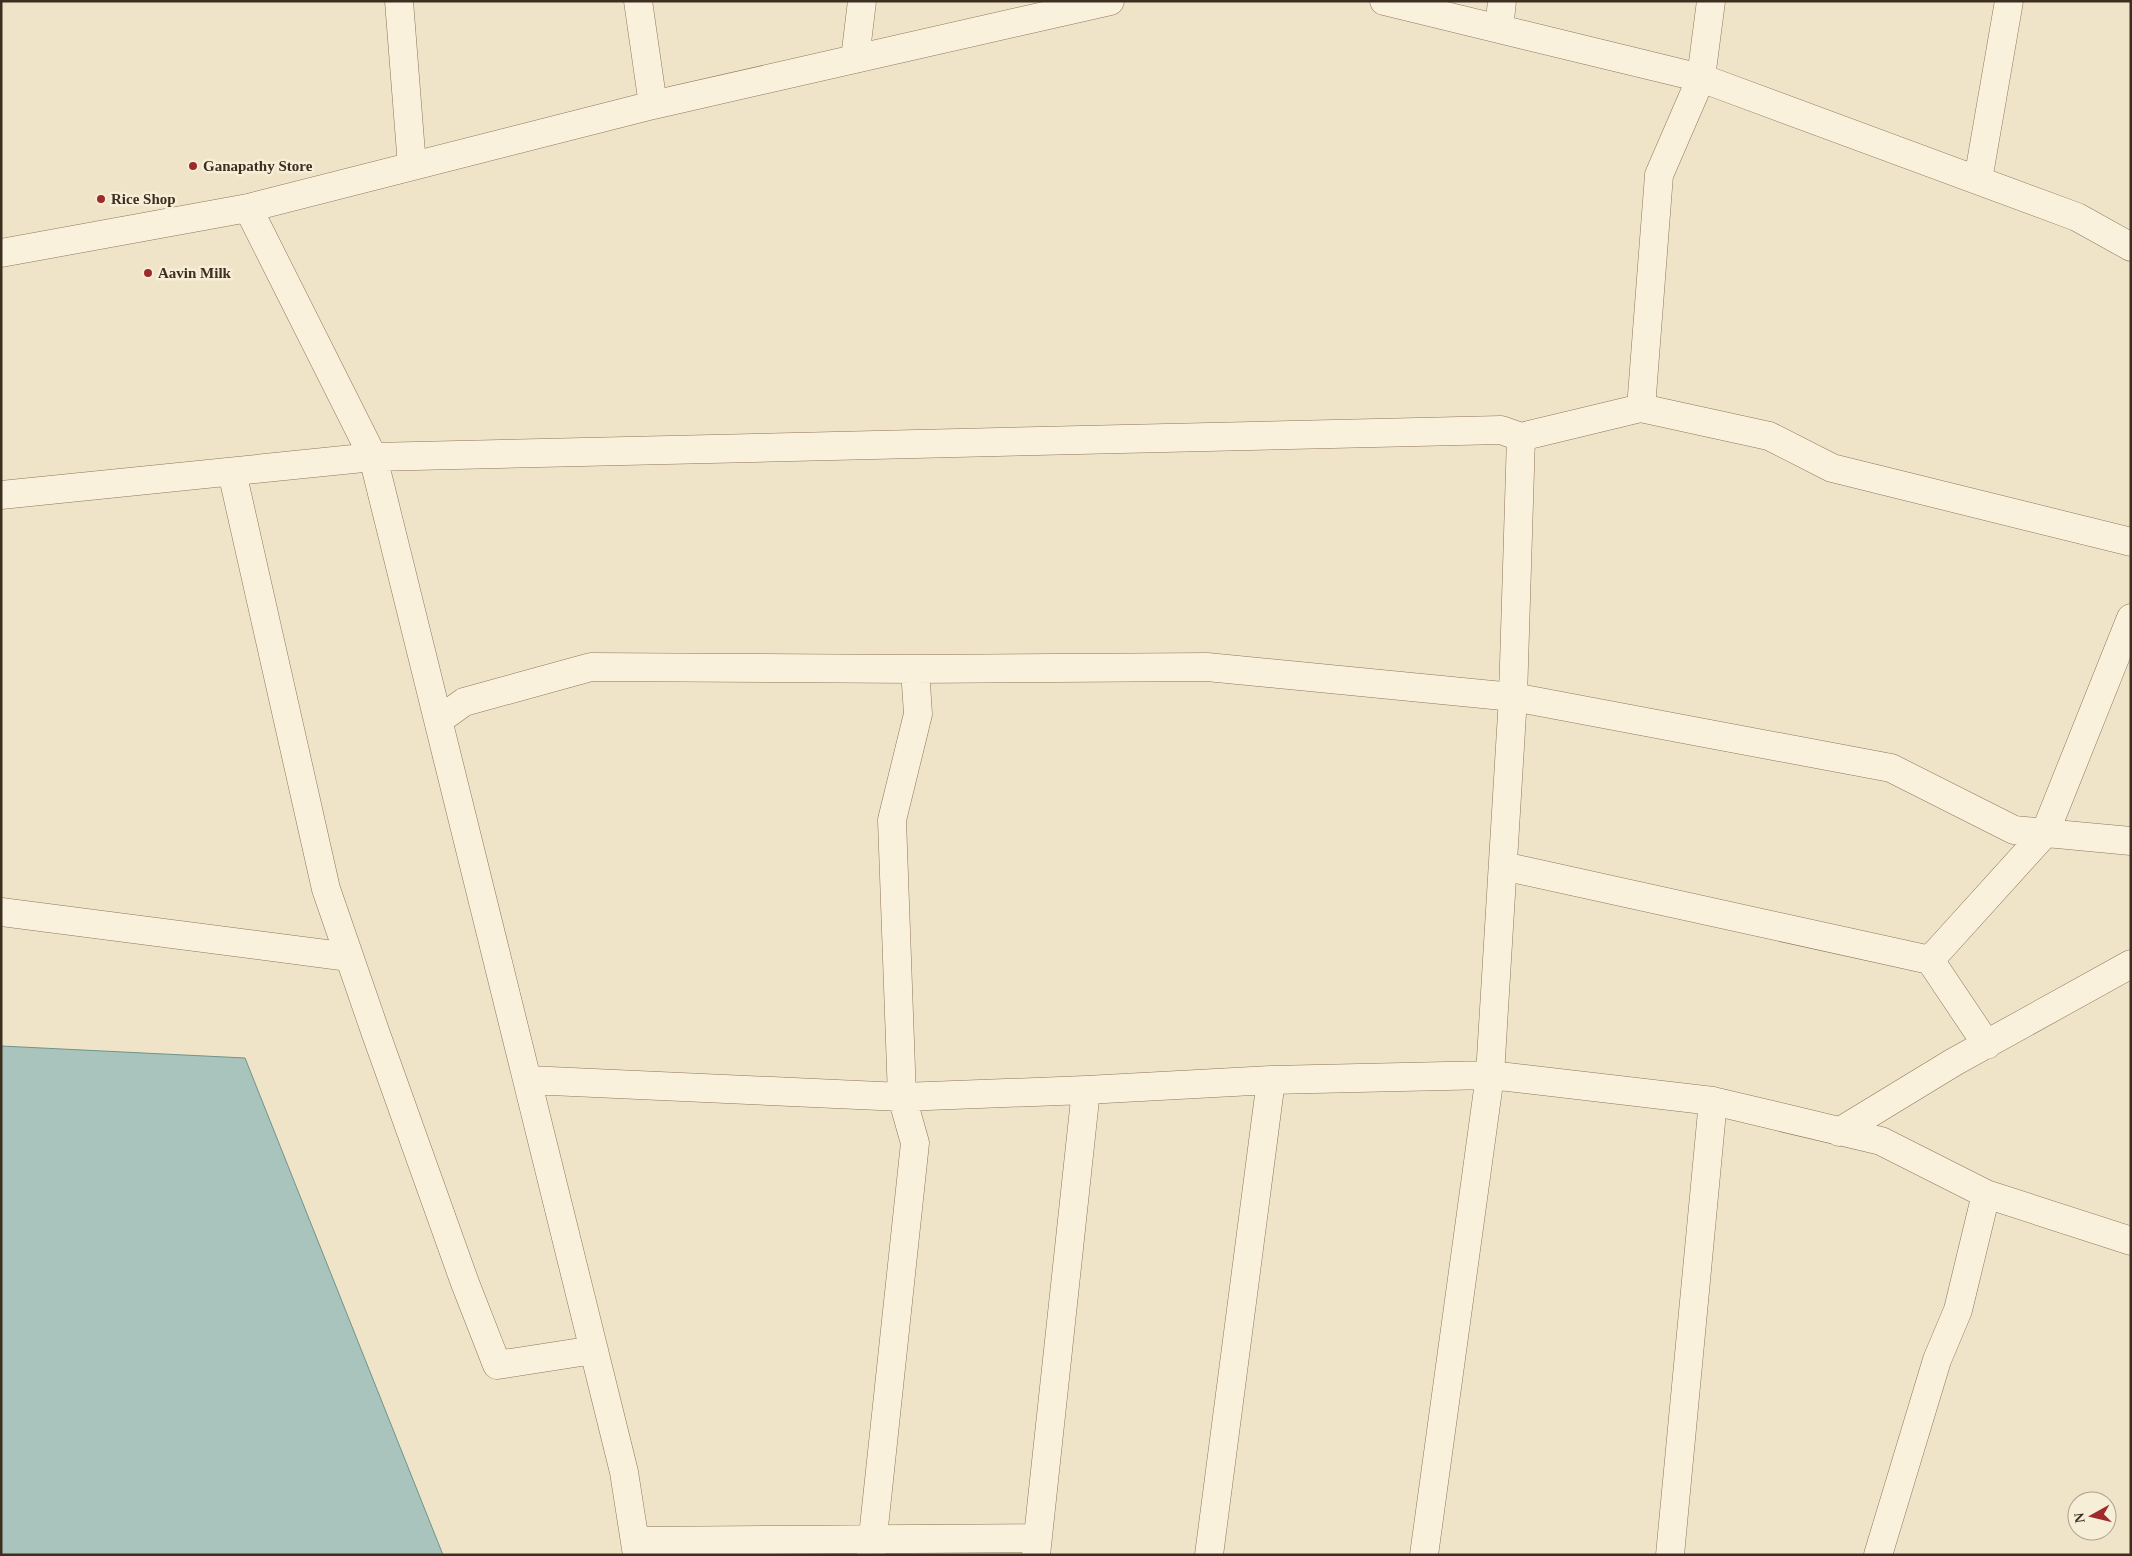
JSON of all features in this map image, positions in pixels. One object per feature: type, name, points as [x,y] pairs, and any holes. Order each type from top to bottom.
[{"type":"street","points":[[399,1],[412,166]]},
{"type":"street","points":[[638,1],[653,105]]},
{"type":"street","points":[[855,59],[862,1]]},
{"type":"street","points":[[1,253],[248,208],[653,105],[1110,1]]},
{"type":"street","points":[[1384,1],[1701,78],[2077,217],[2131,247]]},
{"type":"street","points":[[1498,29],[1502,1]]},
{"type":"street","points":[[1641,408],[1659,175],[1701,78],[1711,1]]},
{"type":"street","points":[[1978,180],[2009,1]]},
{"type":"street","points":[[248,208],[374,457],[624,1472],[636,1548],[1036,1546],[1086,1090]]},
{"type":"street","points":[[1,495],[374,457],[1501,430],[1521,437],[1641,408],[1769,436],[1832,468],[2131,542]]},
{"type":"street","points":[[1424,1555],[1490,1075],[1513,697],[1521,437]]},
{"type":"street","points":[[232,472],[326,889],[462,1274],[498,1365],[594,1350]]},
{"type":"street","points":[[1930,960],[2045,833],[2131,618]]},
{"type":"street","points":[[439,720],[464,702],[591,667],[915,669],[1207,667],[1513,697],[1891,768],[2014,830],[2131,841]]},
{"type":"street","points":[[871,1547],[915,1143],[902,1097],[892,820],[918,714],[915,669]]},
{"type":"street","points":[[1503,866],[1930,960],[1987,1045]]},
{"type":"street","points":[[1,912],[349,957]]},
{"type":"street","points":[[1839,1132],[1987,1045],[2131,964]]},
{"type":"street","points":[[528,1080],[902,1097],[1271,1080],[1490,1075],[1713,1101],[1881,1141],[1986,1194],[2131,1241]]},
{"type":"street","points":[[1209,1555],[1271,1080]]},
{"type":"street","points":[[1670,1555],[1713,1101]]},
{"type":"street","points":[[1878,1555],[1937,1360],[1958,1310],[1986,1194]]},
{"type":"water","points":[[1,1046],[245,1058],[443,1555],[1,1555]]},
{"type":"place","name":"Ganapathy Store","points":[[193,166]]},
{"type":"place","name":"Rice Shop","points":[[101,199]]},
{"type":"place","name":"Aavin Milk","points":[[148,273]]}]
